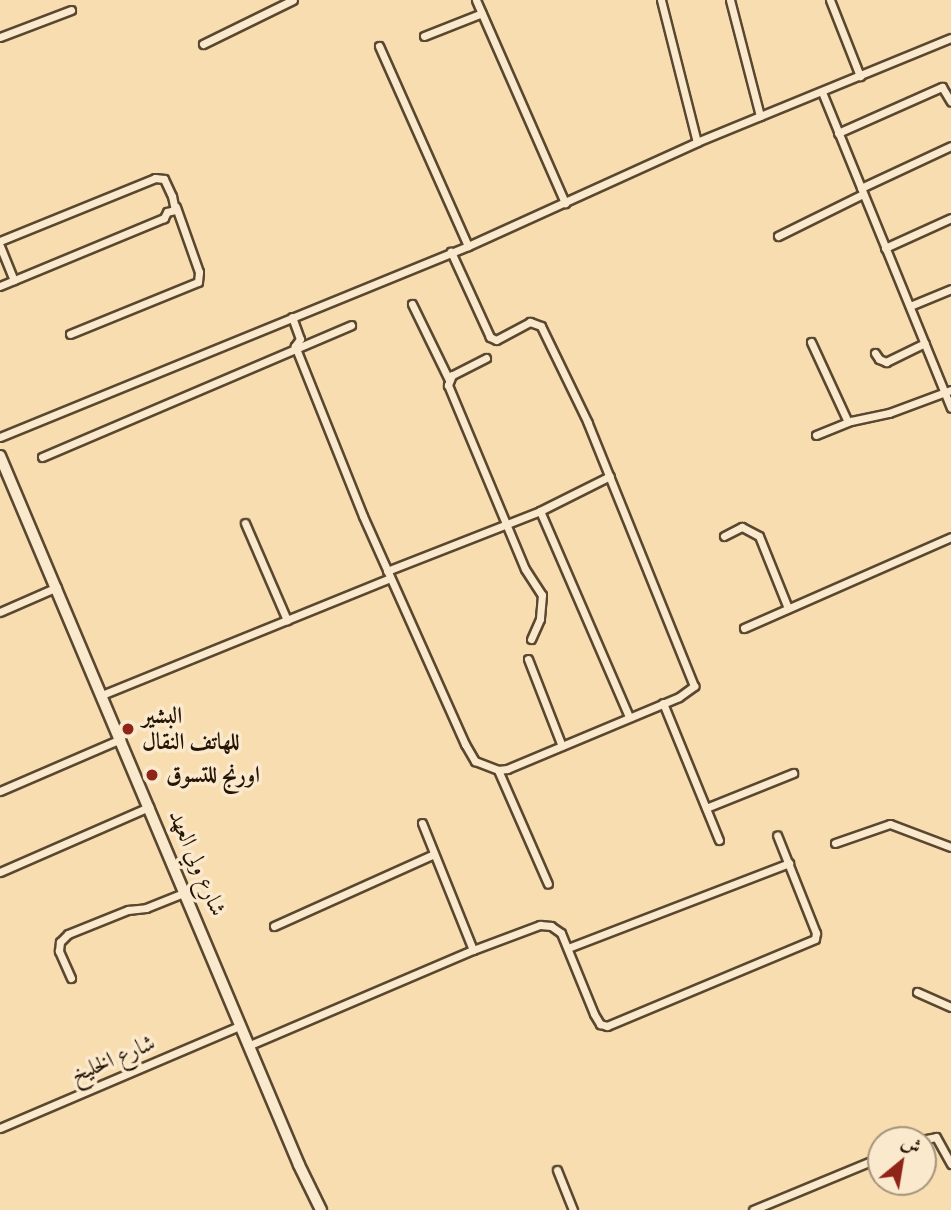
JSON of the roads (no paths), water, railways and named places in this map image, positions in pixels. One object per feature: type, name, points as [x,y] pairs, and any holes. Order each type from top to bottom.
[{"type":"main road","name":"شارع ولي العهد","points":[[0,456],[321,1210]]},
{"type":"street","points":[[203,44],[293,0]]},
{"type":"street","points":[[476,0],[565,203]]},
{"type":"street","points":[[661,0],[697,142]]},
{"type":"street","points":[[730,0],[760,116]]},
{"type":"street","points":[[830,0],[860,76]]},
{"type":"street","points":[[0,37],[71,10]]},
{"type":"street","points":[[424,36],[482,13]]},
{"type":"street","points":[[0,437],[468,246],[697,142],[951,38]]},
{"type":"street","points":[[379,46],[468,246]]},
{"type":"street","points":[[838,133],[942,87],[951,102]]},
{"type":"street","points":[[822,92],[925,343],[948,391],[951,408]]},
{"type":"street","points":[[778,236],[951,146]]},
{"type":"street","points":[[0,241],[155,178],[164,179],[199,272],[198,282],[69,334]]},
{"type":"street","points":[[0,286],[164,218],[167,212],[175,210],[172,196]]},
{"type":"street","points":[[886,248],[951,218]]},
{"type":"street","points":[[0,246],[14,280]]},
{"type":"street","points":[[295,346],[389,574],[475,761],[498,770],[663,703],[694,686],[610,476],[541,326],[530,322],[496,340],[490,337],[452,252]]},
{"type":"street","points":[[910,306],[951,289]]},
{"type":"street","points":[[412,304],[449,380],[529,577],[542,595],[540,619],[531,639]]},
{"type":"street","points":[[292,317],[300,339],[295,346]]},
{"type":"street","points":[[42,457],[295,346],[351,325]]},
{"type":"street","points":[[811,342],[848,422]]},
{"type":"street","points":[[875,353],[879,359],[886,362],[925,343]]},
{"type":"street","points":[[449,380],[452,375],[486,358]]},
{"type":"street","points":[[816,435],[848,422],[889,413],[948,391]]},
{"type":"street","points":[[102,695],[287,620],[540,511],[610,476]]},
{"type":"street","points":[[540,511],[629,717]]},
{"type":"street","points":[[245,523],[287,620]]},
{"type":"street","points":[[724,536],[742,527],[759,536],[788,608]]},
{"type":"street","points":[[744,628],[951,537]]},
{"type":"street","points":[[0,612],[58,587]]},
{"type":"street","points":[[528,660],[562,746]]},
{"type":"street","points":[[663,703],[719,840]]},
{"type":"street","points":[[0,791],[121,739]]},
{"type":"street","points":[[498,770],[548,884]]},
{"type":"street","points":[[706,808],[793,773]]},
{"type":"street","points":[[0,872],[150,807]]},
{"type":"street","points":[[422,823],[473,950]]},
{"type":"street","points":[[835,844],[890,824],[951,847]]},
{"type":"street","points":[[250,1045],[473,950],[540,925],[551,926],[561,933],[594,1014],[600,1024],[607,1026],[815,939],[816,933],[777,835]]},
{"type":"street","points":[[274,926],[434,855]]},
{"type":"street","points":[[568,948],[789,863]]},
{"type":"street","points":[[71,978],[59,951],[60,942],[68,934],[128,910],[146,908],[186,892]]},
{"type":"street","points":[[917,992],[951,1007]]},
{"type":"street","name":"شارع الخليخ","points":[[1,1126],[241,1024]]},
{"type":"street","points":[[937,1139],[951,1164]]},
{"type":"street","points":[[753,1210],[867,1163]]},
{"type":"street","points":[[557,1170],[573,1210]]},
{"type":"place","name":"البشير للهاتف النقال","points":[[128,729]]},
{"type":"place","name":"اورنج للتسوق","points":[[152,775]]}]
